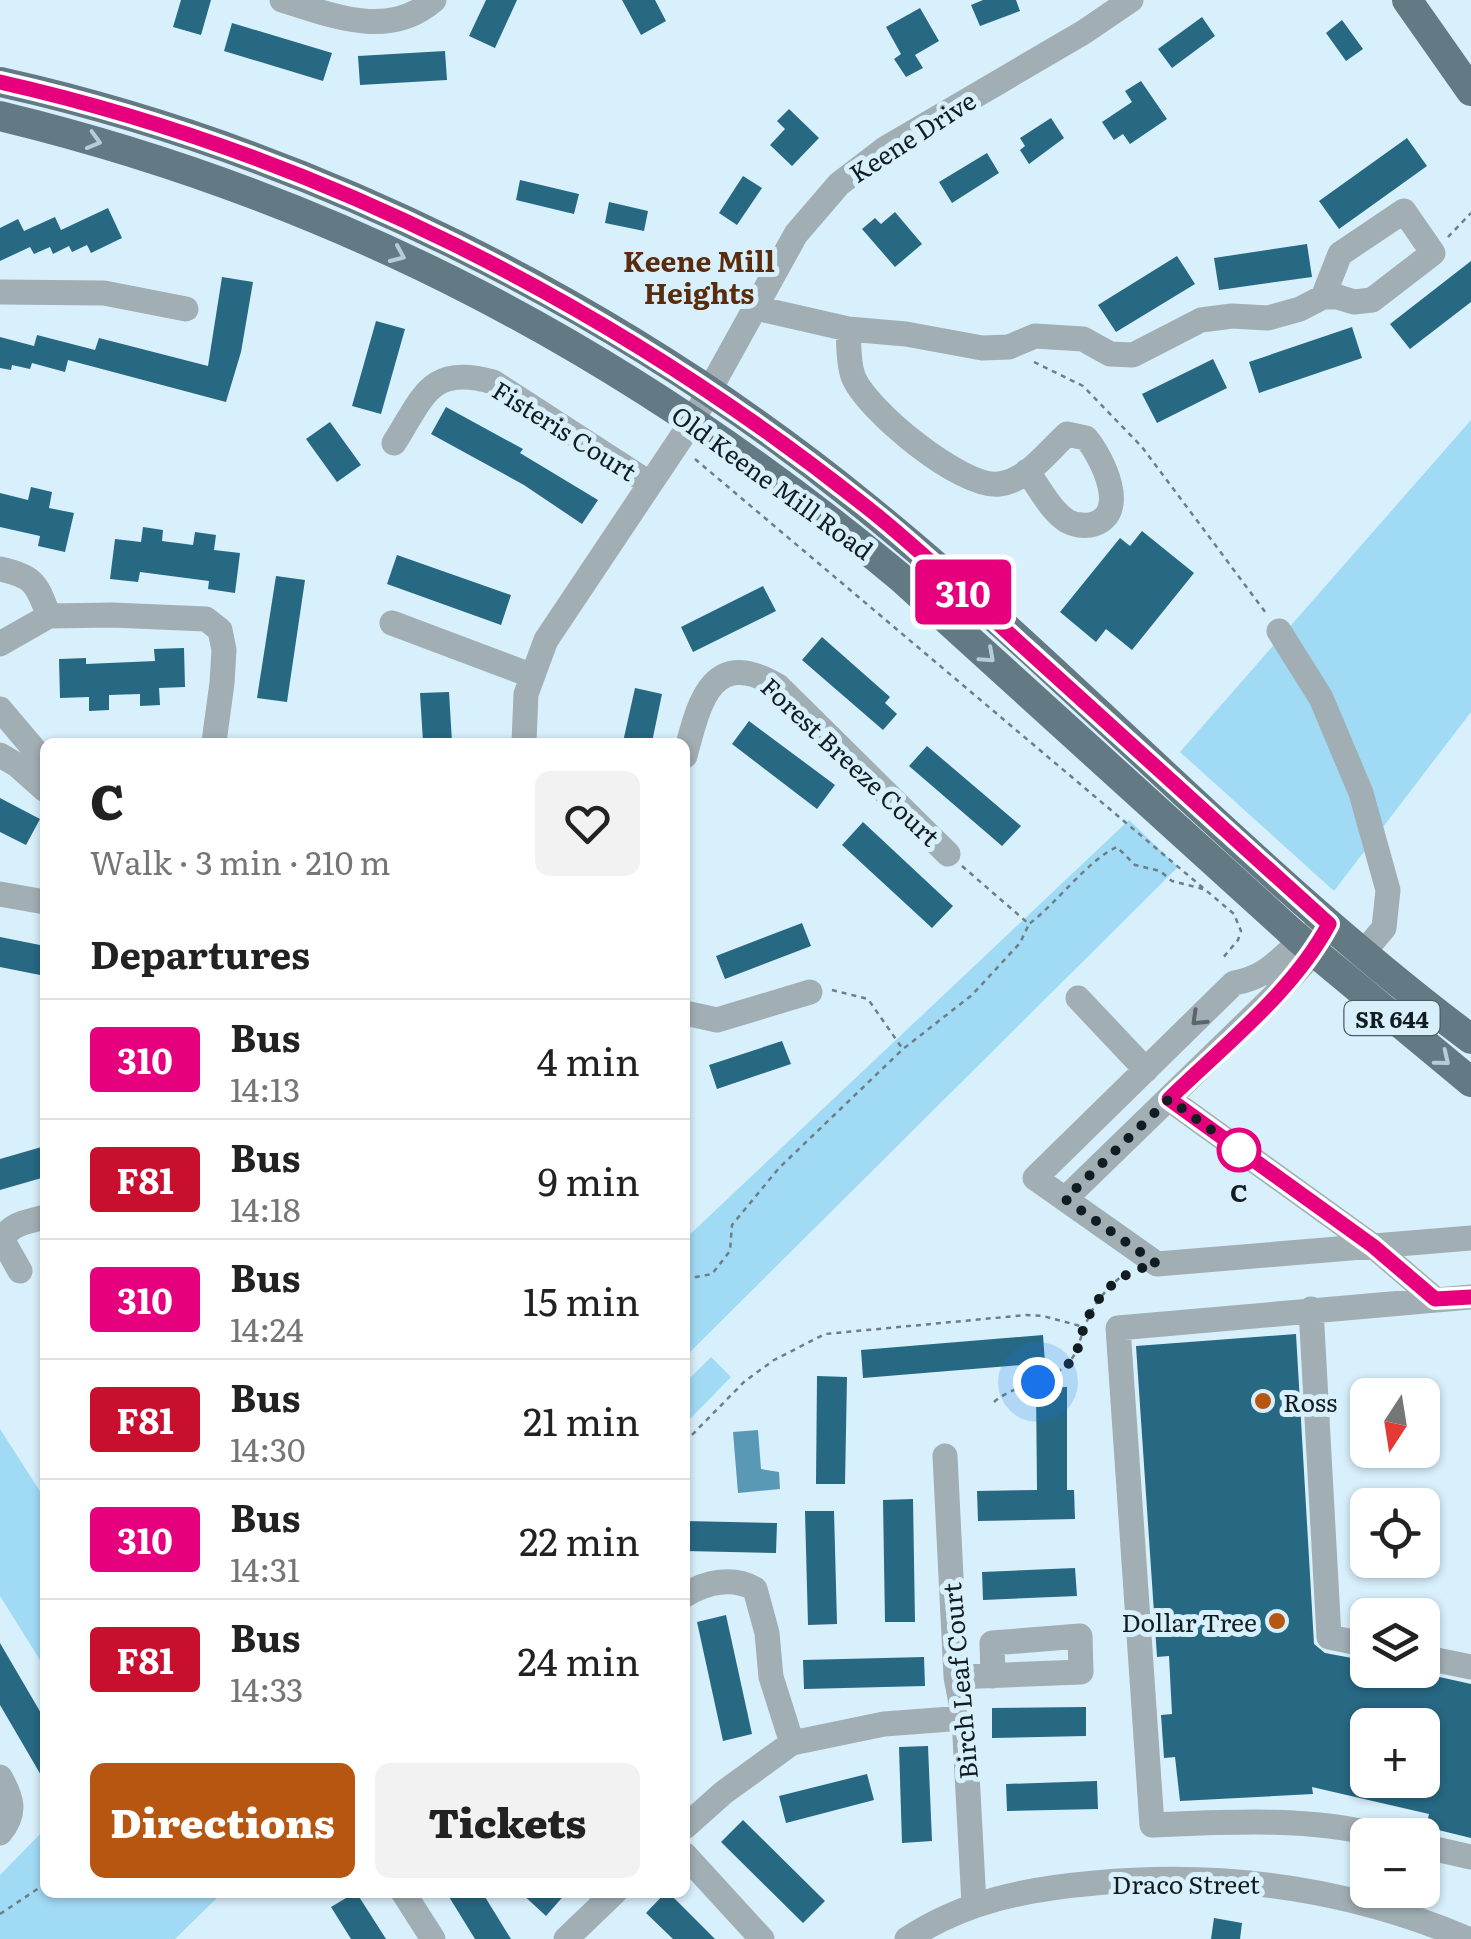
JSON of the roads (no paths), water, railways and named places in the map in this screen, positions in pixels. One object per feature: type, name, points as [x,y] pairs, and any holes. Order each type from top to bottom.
[{"type":"main road","points":[[1407,0],[1471,91]]},
{"type":"main road","name":"Old Keene Mill Road","points":[[0,82],[162,124],[358,200],[548,294],[709,393],[868,508],[1362,954],[1471,1038]]},
{"type":"main road","name":"Old Keene Mill Road","points":[[0,116],[138,154],[230,185],[440,273],[589,354],[684,432],[832,520],[1307,946],[1471,1082]]},
{"type":"street","points":[[282,0],[314,4],[338,18],[368,23],[396,20],[434,0]]},
{"type":"street","name":"Keene Drive","points":[[524,738],[523,711],[530,674],[546,640],[709,393],[796,234],[824,199],[857,169],[932,119],[1084,32],[1131,0]]},
{"type":"street","points":[[756,308],[848,329],[906,334],[982,348],[1010,346],[1035,336],[1083,339],[1110,354],[1133,355],[1200,320],[1232,316],[1268,318],[1300,309],[1323,297],[1338,296],[1354,302],[1372,300],[1433,253],[1404,211],[1340,254],[1323,297]]},
{"type":"street","points":[[0,292],[104,293],[186,309]]},
{"type":"street","points":[[848,329],[852,374],[865,397],[938,462],[968,480],[996,485],[1020,478],[1027,471]]},
{"type":"street","name":"Fisteris Court","points":[[394,443],[428,390],[444,378],[468,375],[492,382],[648,483]]},
{"type":"street","points":[[0,569],[34,581],[49,616]]},
{"type":"street","points":[[0,644],[49,616],[112,614],[206,619],[220,630],[224,650],[215,738]]},
{"type":"street","points":[[392,623],[530,674]]},
{"type":"street","points":[[1279,631],[1321,698],[1362,794],[1388,890],[1384,928],[1362,954]]},
{"type":"street","name":"Forest Breeze Court","points":[[689,738],[696,710],[707,692],[738,670],[755,672],[778,686],[948,854]]},
{"type":"street","points":[[0,709],[40,756]]},
{"type":"street","points":[[0,755],[40,785]]},
{"type":"street","points":[[0,894],[40,901]]},
{"type":"street","points":[[1251,896],[1271,942],[1265,965],[1254,980]]},
{"type":"street","points":[[1065,1199],[1169,1099],[1329,924]]},
{"type":"street","points":[[1307,946],[1254,980],[1234,983],[1035,1178],[1157,1264],[1471,1238]]},
{"type":"street","points":[[690,1014],[717,1020],[810,992]]},
{"type":"street","points":[[1078,998],[1146,1070]]},
{"type":"street","points":[[1169,1099],[1373,1246],[1435,1299]]},
{"type":"street","points":[[20,1271],[3,1240],[4,1234],[10,1228],[40,1219]]},
{"type":"street","points":[[1350,1829],[1230,1822],[1152,1825],[1118,1328],[1471,1297]]},
{"type":"street","points":[[1311,1309],[1329,1637],[1350,1641]]},
{"type":"street","name":"Birch Leaf Court","points":[[944,1456],[974,1904]]},
{"type":"street","points":[[690,1593],[726,1581],[755,1589],[762,1606],[770,1677],[792,1743]]},
{"type":"street","points":[[1440,1661],[1471,1667]]},
{"type":"street","points":[[956,1677],[992,1676]]},
{"type":"street","points":[[690,1822],[792,1743],[884,1724],[964,1718]]},
{"type":"street","points":[[0,1833],[11,1816],[6,1788]]},
{"type":"street","points":[[1440,1850],[1471,1857]]},
{"type":"street","points":[[690,1860],[762,1939]]},
{"type":"street","name":"Draco Street","points":[[907,1939],[933,1922],[974,1904],[1043,1888],[1116,1881],[1229,1879],[1286,1885],[1363,1902],[1468,1939]]},
{"type":"street","points":[[407,1898],[433,1939]]},
{"type":"street","points":[[566,1939],[609,1898]]},
{"type":"place","name":"C","points":[[1239,1150]]},
{"type":"place","name":"Ross","points":[[1263,1401]]},
{"type":"place","name":"Dollar Tree","points":[[1277,1621]]},
{"type":"district","name":"Keene Mill Heights","points":[[699,276]]}]
